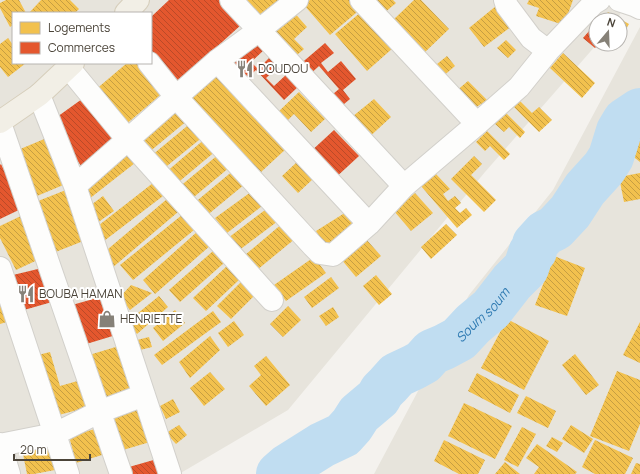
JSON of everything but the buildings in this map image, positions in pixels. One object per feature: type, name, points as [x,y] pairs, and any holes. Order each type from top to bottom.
[{"type":"main road","points":[[127,12],[138,0]]},
{"type":"main road","points":[[0,123],[38,95],[71,65]]},
{"type":"street","points":[[231,0],[258,31],[404,186]]},
{"type":"street","points":[[76,186],[217,61],[297,0]]},
{"type":"street","points":[[361,0],[477,124]]},
{"type":"street","points":[[506,0],[507,6],[531,38],[548,51]]},
{"type":"street","points":[[150,64],[176,97],[320,253],[333,255],[369,224],[404,186],[519,87],[548,51],[598,0]]},
{"type":"street","points":[[217,61],[369,224]]},
{"type":"street","points":[[71,65],[128,140],[272,300]]},
{"type":"street","points":[[38,95],[76,186],[170,474]]},
{"type":"street","points":[[0,123],[121,474]]},
{"type":"street","points":[[0,268],[68,474]]},
{"type":"street","points":[[9,474],[0,444],[55,434],[99,412],[144,395]]},
{"type":"shaded area","points":[[0,0],[625,0],[621,12],[588,12],[588,52],[590,52],[485,172],[288,410],[179,474],[0,474]]},
{"type":"shaded area","points":[[640,27],[640,474],[374,474],[469,295],[553,190]]},
{"type":"waterway","name":"Soum soum","points":[[279,474],[287,467],[322,445],[343,435],[359,414],[378,398],[382,391],[397,375],[423,362],[432,352],[459,339],[473,324],[491,309],[512,282],[526,268],[531,253],[534,251],[535,244],[545,233],[555,228],[570,212],[585,189],[604,168],[611,157],[619,131],[625,121],[640,111]]},
{"type":"place","name":"DOUDOU","points":[[245,69]]},
{"type":"place","name":"BOUBA HAMAN","points":[[26,294]]},
{"type":"place","name":"HENRIETTE","points":[[107,319]]}]
